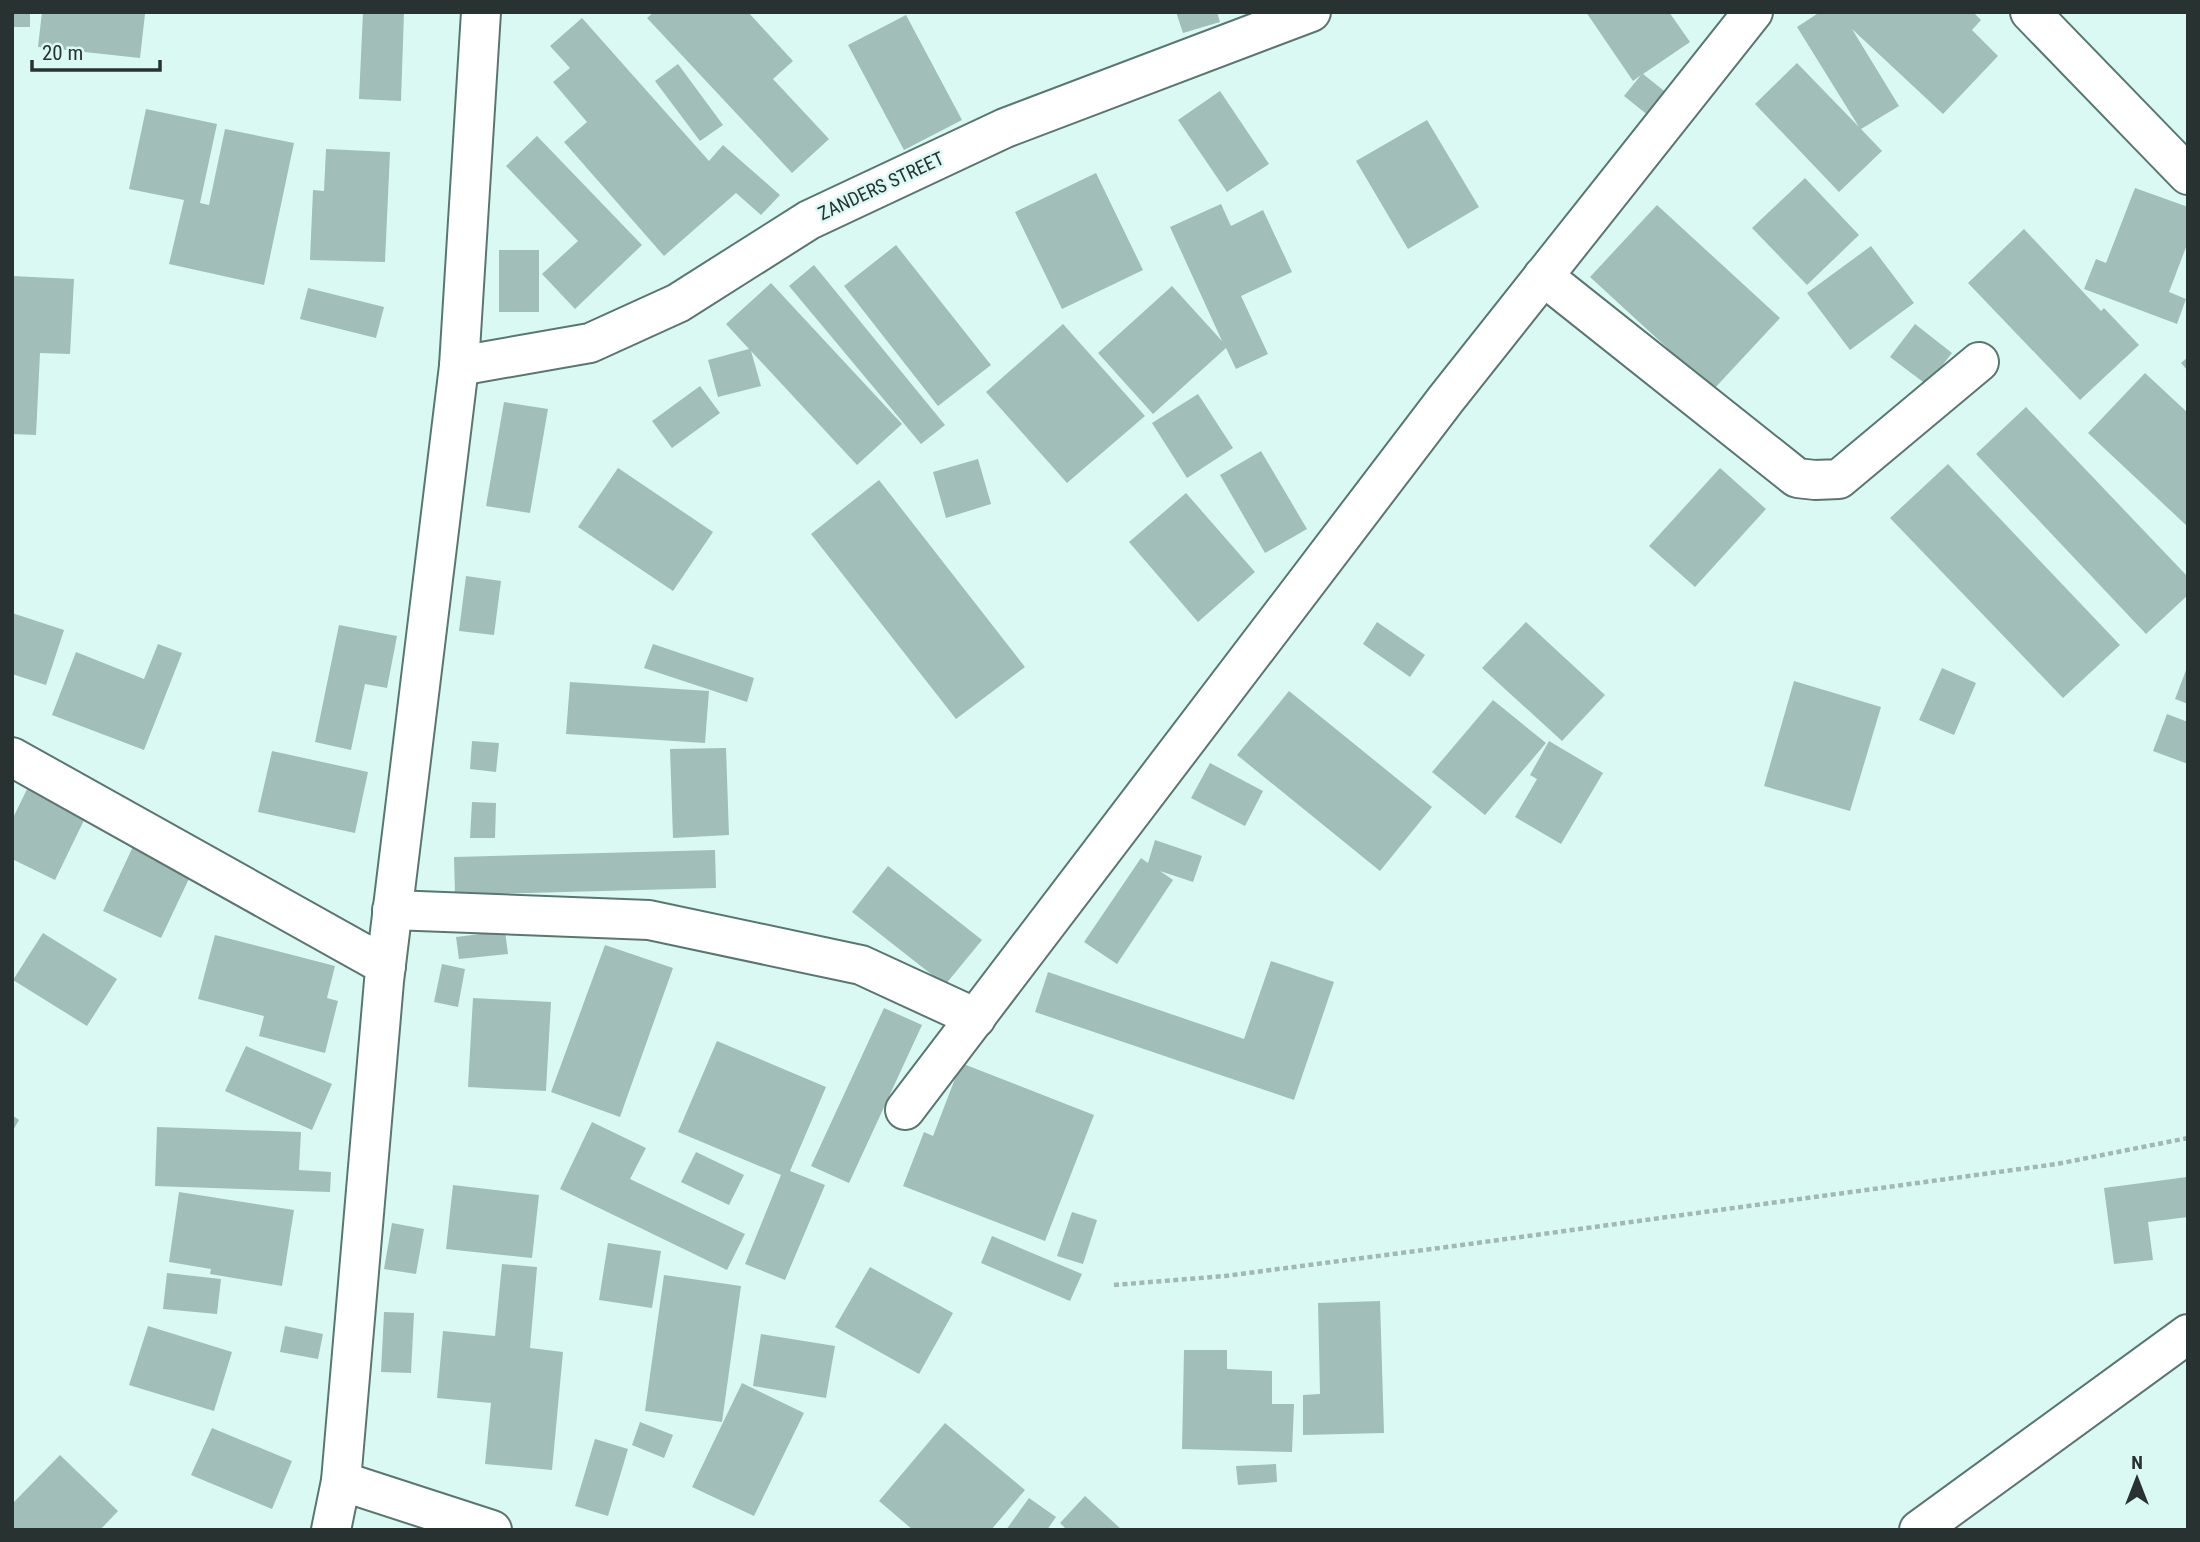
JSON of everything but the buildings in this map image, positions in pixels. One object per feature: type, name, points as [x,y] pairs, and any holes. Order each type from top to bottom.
[{"type":"street","points":[[331,1530],[341,1481],[392,910],[459,366],[481,12]]},
{"type":"street","name":"ZANDERS STREET","points":[[459,366],[590,342],[678,303],[809,220],[992,134],[1311,12]]},
{"type":"street","points":[[905,1111],[1447,399],[1753,12]]},
{"type":"street","points":[[2030,12],[2188,175]]},
{"type":"street","points":[[1543,276],[1797,478],[1839,479],[1979,362]]},
{"type":"street","points":[[12,757],[386,966]]},
{"type":"street","points":[[392,910],[649,920],[861,965],[976,1018]]},
{"type":"street","points":[[1919,1530],[2188,1334]]},
{"type":"street","points":[[341,1481],[492,1530]]},
{"type":"path","points":[[1114,1285],[1225,1276],[1489,1242],[2057,1164],[2188,1138]]}]
